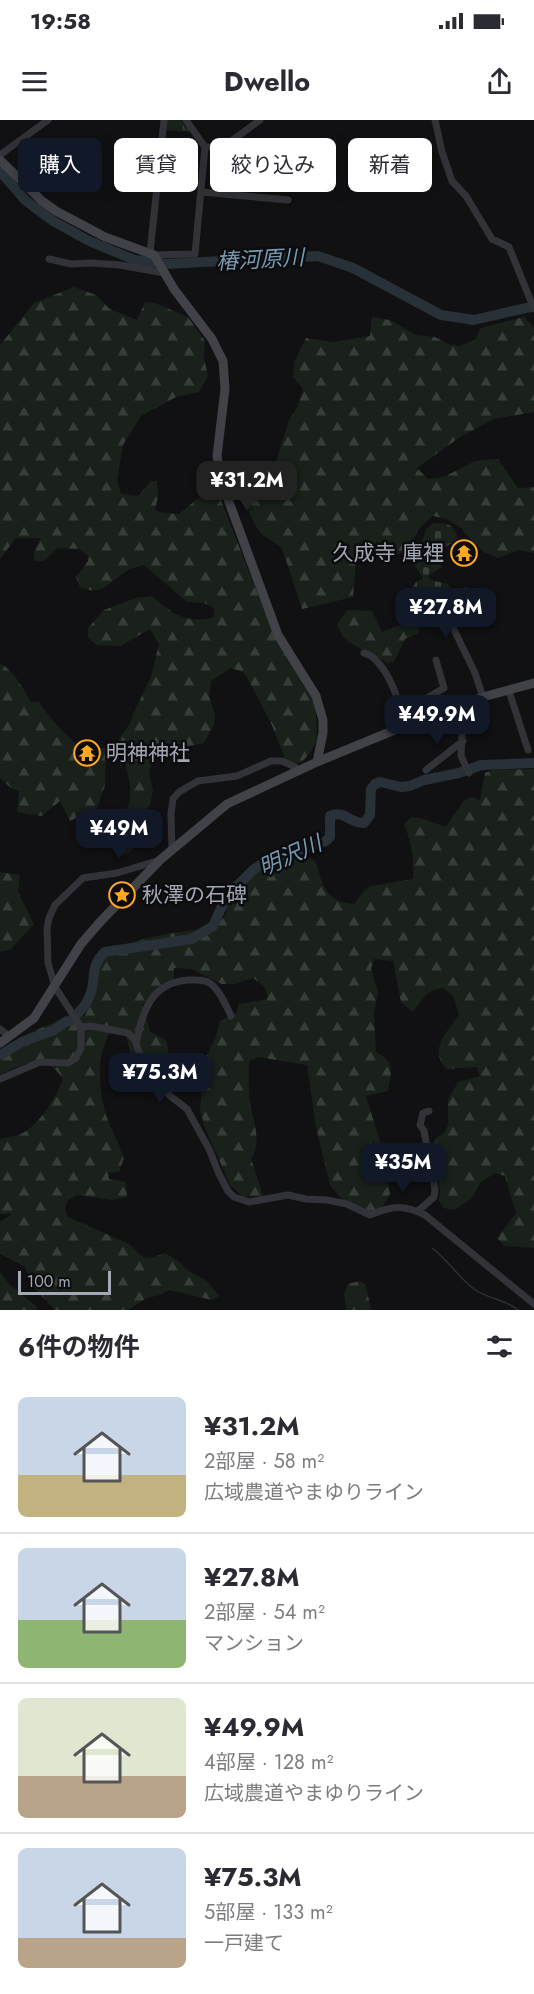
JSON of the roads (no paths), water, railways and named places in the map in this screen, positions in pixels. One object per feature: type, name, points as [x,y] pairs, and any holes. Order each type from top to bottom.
[{"type":"street","points":[[48,120],[0,158],[42,201],[105,237],[152,254],[195,254],[205,147],[186,120]]},
{"type":"street","points":[[164,120],[152,254],[212,339],[223,361],[225,389],[217,456],[222,483],[278,635],[316,696],[323,720],[323,733],[317,762]]},
{"type":"street","points":[[205,147],[223,147],[260,120]]},
{"type":"street","points":[[435,120],[442,152],[452,181],[466,196],[492,239],[509,247],[534,308]]},
{"type":"street","points":[[201,192],[288,200]]},
{"type":"street","points":[[49,259],[71,264],[91,263],[163,270]]},
{"type":"street","points":[[466,591],[448,608],[447,615],[475,673],[483,697]]},
{"type":"street","points":[[364,653],[370,655],[383,668],[407,726]]},
{"type":"street","points":[[431,715],[427,698],[445,687],[436,660]]},
{"type":"street","points":[[0,1043],[34,1018],[81,944],[160,860],[227,804],[317,762],[431,715],[534,683]]},
{"type":"street","points":[[509,691],[528,750]]},
{"type":"street","points":[[454,708],[463,741],[461,756],[469,772]]},
{"type":"street","points":[[426,770],[463,741]]},
{"type":"street","points":[[172,850],[171,814],[173,799],[179,792],[198,781],[237,776],[271,761],[282,761],[300,771]]},
{"type":"street","points":[[0,1079],[40,1062],[68,1064],[76,1058],[81,1048],[81,1027],[55,987],[48,963],[47,927],[55,905],[83,878],[117,873],[160,860]]},
{"type":"street","points":[[136,1043],[143,1012],[150,1000],[158,992],[182,981],[200,980],[210,983],[218,992],[231,1016]]},
{"type":"street","points":[[81,1027],[91,1026],[128,1033],[136,1043],[142,1061],[152,1075],[169,1095],[187,1109],[228,1191],[234,1197],[249,1202],[288,1195],[327,1200],[346,1204],[370,1215],[384,1209],[402,1206],[418,1211],[534,1304]]},
{"type":"street","points":[[0,1029],[9,1036]]},
{"type":"street","points":[[418,1211],[434,1197],[435,1189],[424,1131],[420,1125],[423,1113],[429,1111]]},
{"type":"waterway","name":"椿河原川","points":[[0,171],[25,200],[53,221],[89,241],[135,260],[166,264],[318,256],[353,268],[441,315],[474,320],[534,306]]},
{"type":"waterway","name":"明沢川","points":[[0,1055],[22,1042],[54,1030],[70,1021],[88,999],[95,967],[105,952],[192,939],[213,926],[223,904],[253,870],[268,860],[326,841],[330,837],[330,816],[339,814],[364,823],[370,815],[371,789],[375,784],[380,782],[401,787],[410,786],[481,765],[534,763]]},
{"type":"waterway","points":[[432,1248],[474,1289],[518,1310]]},
{"type":"place","name":"久成寺 庫裡","points":[[464,553]]},
{"type":"place","name":"明神神社","points":[[87,753]]},
{"type":"place","name":"秋澤の石碑","points":[[122,895]]}]
